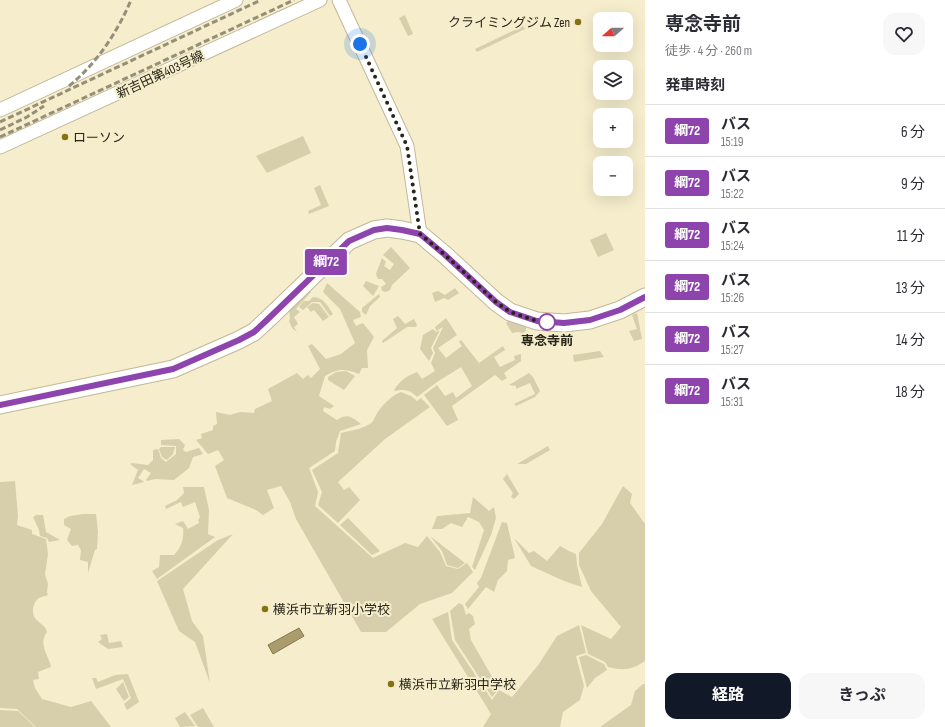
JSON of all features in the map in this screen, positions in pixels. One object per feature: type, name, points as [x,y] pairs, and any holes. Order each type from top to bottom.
[{"type":"main road","points":[[0,405],[173,369],[239,340],[254,332],[338,251],[354,238],[374,230],[387,228],[420,234],[496,302],[510,312],[537,321],[564,323],[590,320],[620,310],[645,297]]},
{"type":"street","points":[[0,110],[236,0]]},
{"type":"street","name":"新吉田第403号線","points":[[0,147],[320,0]]},
{"type":"street","points":[[339,0],[407,146],[420,234]]},
{"type":"shaded area","points":[[405,15],[413,34],[408,36],[399,18]]},
{"type":"shaded area","points":[[523,26],[525,29],[477,52],[475,49]]},
{"type":"shaded area","points":[[303,136],[311,153],[267,173],[256,156]]},
{"type":"shaded area","points":[[320,185],[329,206],[309,214],[308,211],[321,205],[314,188]]},
{"type":"shaded area","points":[[606,233],[614,250],[598,257],[590,240]]},
{"type":"shaded area","points":[[391,247],[410,268],[392,285],[390,290],[386,292],[382,291],[381,287],[386,284],[382,279],[378,279],[376,274],[382,258],[386,262],[384,266],[390,270],[394,264],[383,255]]},
{"type":"shaded area","points":[[366,281],[379,286],[373,296],[363,286]]},
{"type":"shaded area","points":[[327,283],[360,312],[361,317],[353,320],[356,326],[363,323],[374,337],[367,350],[368,368],[362,368],[359,374],[342,370],[325,376],[319,396],[334,406],[330,409],[324,407],[323,411],[337,420],[347,416],[355,419],[361,424],[340,431],[336,442],[335,451],[309,468],[318,492],[315,506],[373,558],[405,543],[418,547],[427,536],[440,552],[446,566],[458,569],[467,563],[473,572],[452,593],[420,604],[386,632],[361,632],[296,519],[290,502],[281,486],[267,490],[274,508],[263,515],[256,510],[227,498],[215,466],[224,460],[218,450],[208,454],[196,440],[202,438],[201,434],[213,430],[213,426],[217,424],[216,412],[230,415],[240,412],[254,413],[255,409],[272,401],[268,389],[297,373],[303,379],[308,375],[311,378],[320,369],[308,346],[312,344],[326,359],[341,354],[355,343],[340,309],[323,292]]},
{"type":"shaded area","points":[[455,288],[459,293],[448,300],[444,298],[435,302],[432,293],[438,291],[445,295]]},
{"type":"shaded area","points":[[309,289],[311,292],[296,309],[300,312],[294,317],[298,324],[294,327],[297,332],[292,328],[289,321],[289,310]]},
{"type":"shaded area","points":[[379,294],[380,297],[370,306],[366,315],[362,312],[362,308]]},
{"type":"shaded area","points":[[313,297],[317,297],[323,301],[333,314],[330,316],[320,302],[312,302],[303,310],[299,307],[304,301],[309,301]]},
{"type":"shaded area","points":[[313,303],[319,304],[329,317],[323,321],[314,310],[311,312],[307,307]]},
{"type":"shaded area","points":[[637,313],[642,339],[634,341],[629,331],[637,329],[632,315]]},
{"type":"shaded area","points":[[398,316],[405,324],[414,319],[417,325],[416,327],[407,327],[383,343],[382,341],[397,328],[393,319]]},
{"type":"shaded area","points":[[446,318],[457,335],[438,348],[446,358],[462,346],[459,342],[461,340],[479,363],[503,346],[505,350],[494,357],[500,367],[515,360],[514,356],[521,354],[521,361],[504,373],[507,378],[502,381],[495,375],[452,406],[458,420],[447,426],[424,395],[437,385],[445,396],[453,392],[456,398],[472,386],[461,367],[417,397],[407,391],[394,390],[404,379],[417,372],[422,379],[435,371],[431,363],[435,353],[433,348],[443,327],[436,331],[435,327]]},
{"type":"shaded area","points":[[516,320],[526,324],[526,331],[523,333],[512,333],[506,323],[508,321]]},
{"type":"shaded area","points":[[433,329],[436,332],[440,330],[431,348],[433,353],[429,361],[420,349],[423,335]]},
{"type":"shaded area","points":[[600,351],[604,357],[574,362],[573,355]]},
{"type":"shaded area","points":[[346,371],[355,376],[344,390],[328,380],[328,377],[336,372]]},
{"type":"shaded area","points":[[529,373],[533,377],[540,391],[535,397],[516,406],[514,404],[535,394],[530,383],[516,389],[516,386],[509,385]]},
{"type":"shaded area","points":[[401,392],[411,396],[417,401],[421,398],[430,407],[385,439],[338,482],[344,490],[349,487],[360,500],[338,523],[318,505],[322,492],[312,470],[338,453],[341,433],[367,426],[373,421],[378,412],[390,398]]},
{"type":"shaded area","points":[[179,439],[185,445],[183,450],[186,452],[199,448],[203,454],[193,457],[189,468],[174,480],[155,479],[147,481],[146,480],[151,473],[144,469],[138,478],[144,482],[132,485],[138,470],[130,464],[148,465],[153,460],[153,450],[158,449],[161,458],[166,462],[176,454],[176,446],[161,445],[161,440]]},
{"type":"shaded area","points":[[548,446],[550,450],[526,464],[517,464]]},
{"type":"shaded area","points":[[161,447],[175,447],[173,454],[167,460],[162,457],[159,449]]},
{"type":"shaded area","points":[[507,474],[519,494],[514,499],[511,497],[513,493],[503,479]]},
{"type":"shaded area","points":[[15,481],[18,516],[17,525],[32,530],[32,534],[46,539],[48,554],[45,574],[48,584],[48,595],[37,600],[33,611],[35,618],[45,627],[47,632],[43,641],[44,649],[51,667],[38,672],[39,679],[33,680],[35,688],[42,699],[71,707],[91,701],[111,727],[36,727],[17,709],[0,708],[0,482]]},
{"type":"shaded area","points":[[623,486],[632,494],[630,503],[645,524],[645,661],[628,669],[608,667],[605,662],[588,654],[581,625],[611,639],[621,627],[591,591],[579,565],[579,553],[602,524]]},
{"type":"shaded area","points":[[183,487],[204,487],[209,510],[208,534],[215,537],[157,579],[152,571],[159,567],[160,555],[174,555],[182,542],[183,528],[175,524],[183,521],[188,529],[199,523],[198,520],[200,517],[195,502],[183,507],[181,502],[166,509],[165,506],[177,500],[184,493]]},
{"type":"shaded area","points":[[473,497],[489,511],[494,507],[496,518],[491,535],[475,570],[472,567],[484,530],[479,522],[468,517],[462,527],[451,523],[442,529],[432,529],[437,516],[470,513]]},
{"type":"shaded area","points":[[96,514],[98,532],[97,549],[95,550],[88,573],[88,562],[80,560],[81,550],[78,545],[72,546],[67,540],[71,529],[64,525],[64,519],[70,516]]},
{"type":"shaded area","points":[[36,515],[43,515],[46,532],[60,540],[49,542],[47,538],[40,536],[33,517]]},
{"type":"shaded area","points":[[348,518],[380,551],[372,555],[340,525]]},
{"type":"shaded area","points":[[502,522],[507,523],[515,558],[508,560],[507,571],[498,580],[494,592],[486,587],[468,609],[465,604],[479,587],[477,583],[481,578]]},
{"type":"shaded area","points":[[233,534],[183,589],[192,621],[203,636],[210,683],[195,642],[179,631],[157,581],[218,540]]},
{"type":"shaded area","points":[[430,536],[465,563],[458,568],[447,565],[442,551]]},
{"type":"shaded area","points":[[514,538],[529,553],[534,551],[547,561],[560,546],[576,554],[582,587],[564,581],[531,566]]},
{"type":"shaded area","points":[[459,603],[463,605],[466,615],[469,613],[473,616],[475,624],[469,629],[471,640],[499,689],[492,697],[455,640],[450,611]]},
{"type":"shaded area","points":[[448,612],[452,640],[492,700],[499,690],[512,697],[539,664],[557,636],[579,625],[586,653],[576,656],[584,686],[580,700],[563,712],[560,727],[483,727],[491,714],[432,619]]},
{"type":"shaded area","points":[[299,628],[304,636],[273,654],[268,645]]},
{"type":"shaded area","points":[[107,634],[109,643],[121,641],[123,647],[108,649],[98,642],[102,639],[100,635]]},
{"type":"shaded area","points":[[586,655],[604,664],[607,670],[595,678],[587,688],[579,657]]},
{"type":"shaded area","points":[[128,674],[139,702],[127,710],[124,704],[131,698],[123,679],[96,689],[92,678],[96,678],[98,682],[115,675]]},
{"type":"shaded area","points":[[123,682],[129,697],[124,701],[116,689]]},
{"type":"shaded area","points":[[645,684],[645,727],[600,727],[631,705],[635,691]]},
{"type":"shaded area","points":[[203,708],[214,727],[198,727],[190,715]]},
{"type":"shaded area","points":[[0,710],[18,711],[35,727],[0,727]]},
{"type":"shaded area","points":[[185,712],[195,726],[180,727],[175,718]]},
{"type":"railway","points":[[69,86],[89,68],[113,36],[131,0]]},
{"type":"railway","points":[[0,122],[261,0]]},
{"type":"railway","points":[[0,137],[294,0]]},
{"type":"railway","points":[[0,130],[27,117],[44,106]]},
{"type":"bus line","name":"綱72","points":[[0,405],[173,369],[239,340],[254,332],[349,241],[364,233],[374,230],[387,228],[420,234],[496,302],[510,312],[537,321],[564,323],[590,320],[620,310],[645,297]]},
{"type":"place","name":"クライミングジム Zen","points":[[578,22]]},
{"type":"place","name":"ローソン","points":[[65,137]]},
{"type":"place","name":"専念寺前","points":[[547,322]]},
{"type":"place","name":"横浜市立新羽小学校","points":[[265,609]]},
{"type":"place","name":"横浜市立新羽中学校","points":[[391,684]]},
{"type":"route","points":[[360,44],[407,146],[420,234],[496,302],[510,312],[537,321],[550,322],[547,322]]}]
